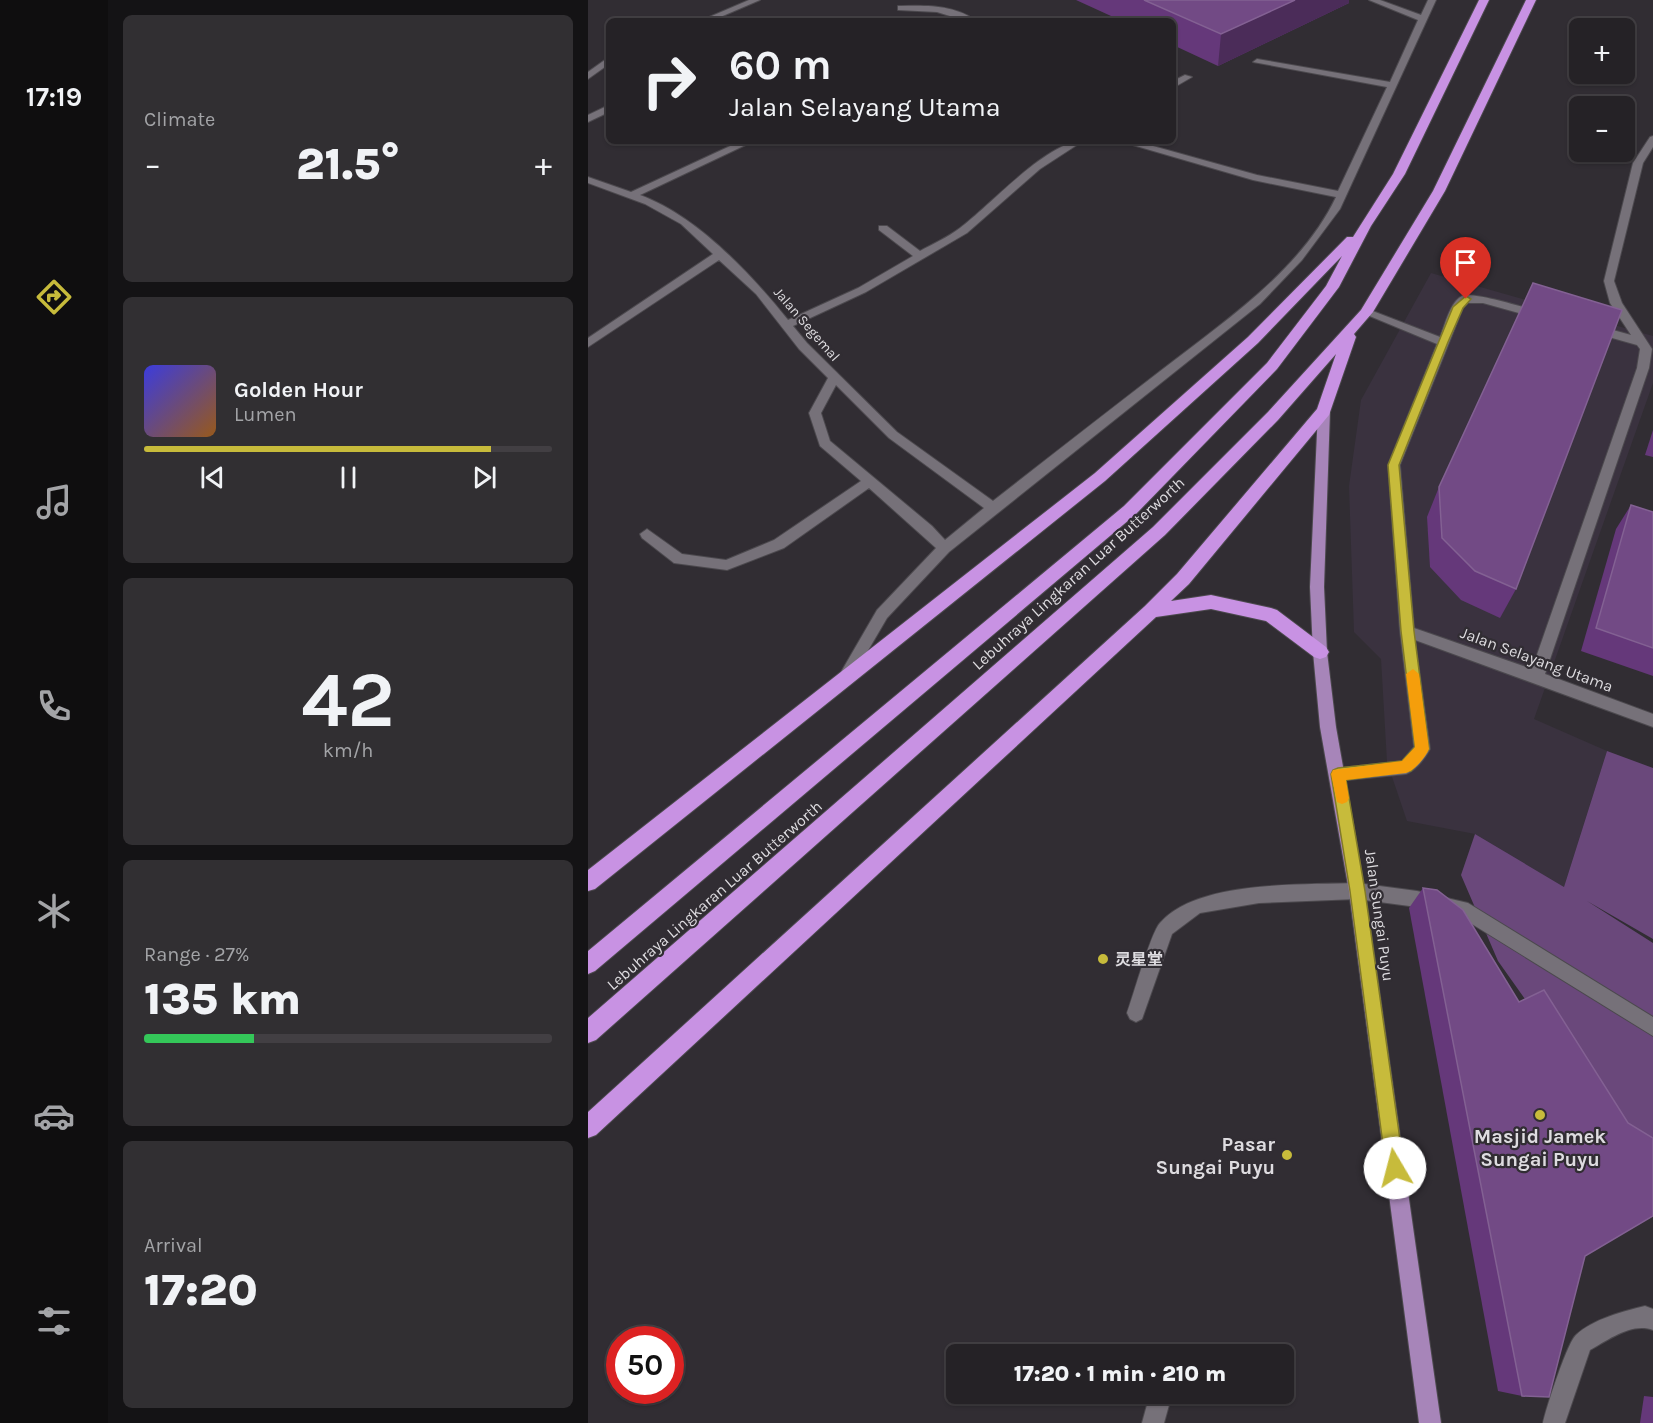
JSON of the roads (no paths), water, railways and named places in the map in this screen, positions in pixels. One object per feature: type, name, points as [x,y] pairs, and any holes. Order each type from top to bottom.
[{"type":"highway","name":"Lebuhraya Lingkaran Luar Butterworth","points":[[588,964],[1130,510],[1272,366],[1332,286],[1365,226],[1399,174],[1484,0]]},
{"type":"highway","name":"Lebuhraya Lingkaran Luar Butterworth","points":[[588,1032],[1159,531],[1273,416],[1366,312],[1439,191],[1531,0]]},
{"type":"highway","points":[[588,882],[1100,477],[1252,340],[1365,226]]},
{"type":"highway","points":[[588,1126],[1151,611],[1183,579],[1324,411],[1352,329]]},
{"type":"highway","points":[[1151,611],[1211,602],[1271,615],[1320,652]]},
{"type":"main road","name":"Jalan Sungai Puyu","points":[[1324,411],[1317,587],[1320,652],[1328,727],[1357,891],[1430,1423]]},
{"type":"street","points":[[711,18],[756,0]]},
{"type":"street","points":[[1373,0],[1423,19]]},
{"type":"street","points":[[842,681],[882,614],[944,548],[1256,302],[1288,271],[1314,240],[1342,195],[1431,0]]},
{"type":"street","points":[[900,8],[920,7],[949,11],[965,18]]},
{"type":"street","points":[[588,76],[606,62]]},
{"type":"street","points":[[1257,62],[1392,85]]},
{"type":"street","points":[[1176,83],[1188,77]]},
{"type":"street","points":[[590,116],[606,109]]},
{"type":"street","points":[[1537,676],[1643,368],[1646,349],[1616,303],[1609,281],[1638,163],[1653,139]]},
{"type":"street","points":[[631,196],[743,144]]},
{"type":"street","points":[[787,325],[862,290],[963,231],[1061,147],[1070,144]]},
{"type":"street","points":[[1135,144],[1256,178],[1342,195]]},
{"type":"street","name":"Jalan Segemal","points":[[588,180],[649,202],[685,222],[760,292],[803,346],[893,435],[993,508]]},
{"type":"street","points":[[883,228],[921,257]]},
{"type":"street","points":[[588,343],[720,254]]},
{"type":"street","points":[[1338,774],[1406,767],[1422,749],[1407,631],[1394,465],[1458,307],[1466,299],[1483,300],[1551,318]]},
{"type":"street","points":[[1366,312],[1443,342]]},
{"type":"street","points":[[1585,327],[1641,342]]},
{"type":"street","points":[[834,378],[815,413],[824,443],[944,548]]},
{"type":"street","points":[[647,534],[679,559],[727,565],[779,544],[869,482]]},
{"type":"street","name":"Jalan Selayang Utama","points":[[1407,631],[1537,676],[1653,721]]},
{"type":"street","points":[[1136,1013],[1165,929],[1196,906],[1259,895],[1357,891],[1417,899],[1462,909],[1653,1027]]},
{"type":"street","points":[[1554,1423],[1582,1343],[1616,1324],[1645,1316],[1653,1320]]},
{"type":"street","points":[[1153,1423],[1158,1404]]},
{"type":"place","name":"灵星堂","points":[[1103,959]]},
{"type":"place","name":"Masjid Jamek Sungai Puyu","points":[[1540,1115]]},
{"type":"place","name":"Pasar Sungai Puyu","points":[[1287,1155]]}]
